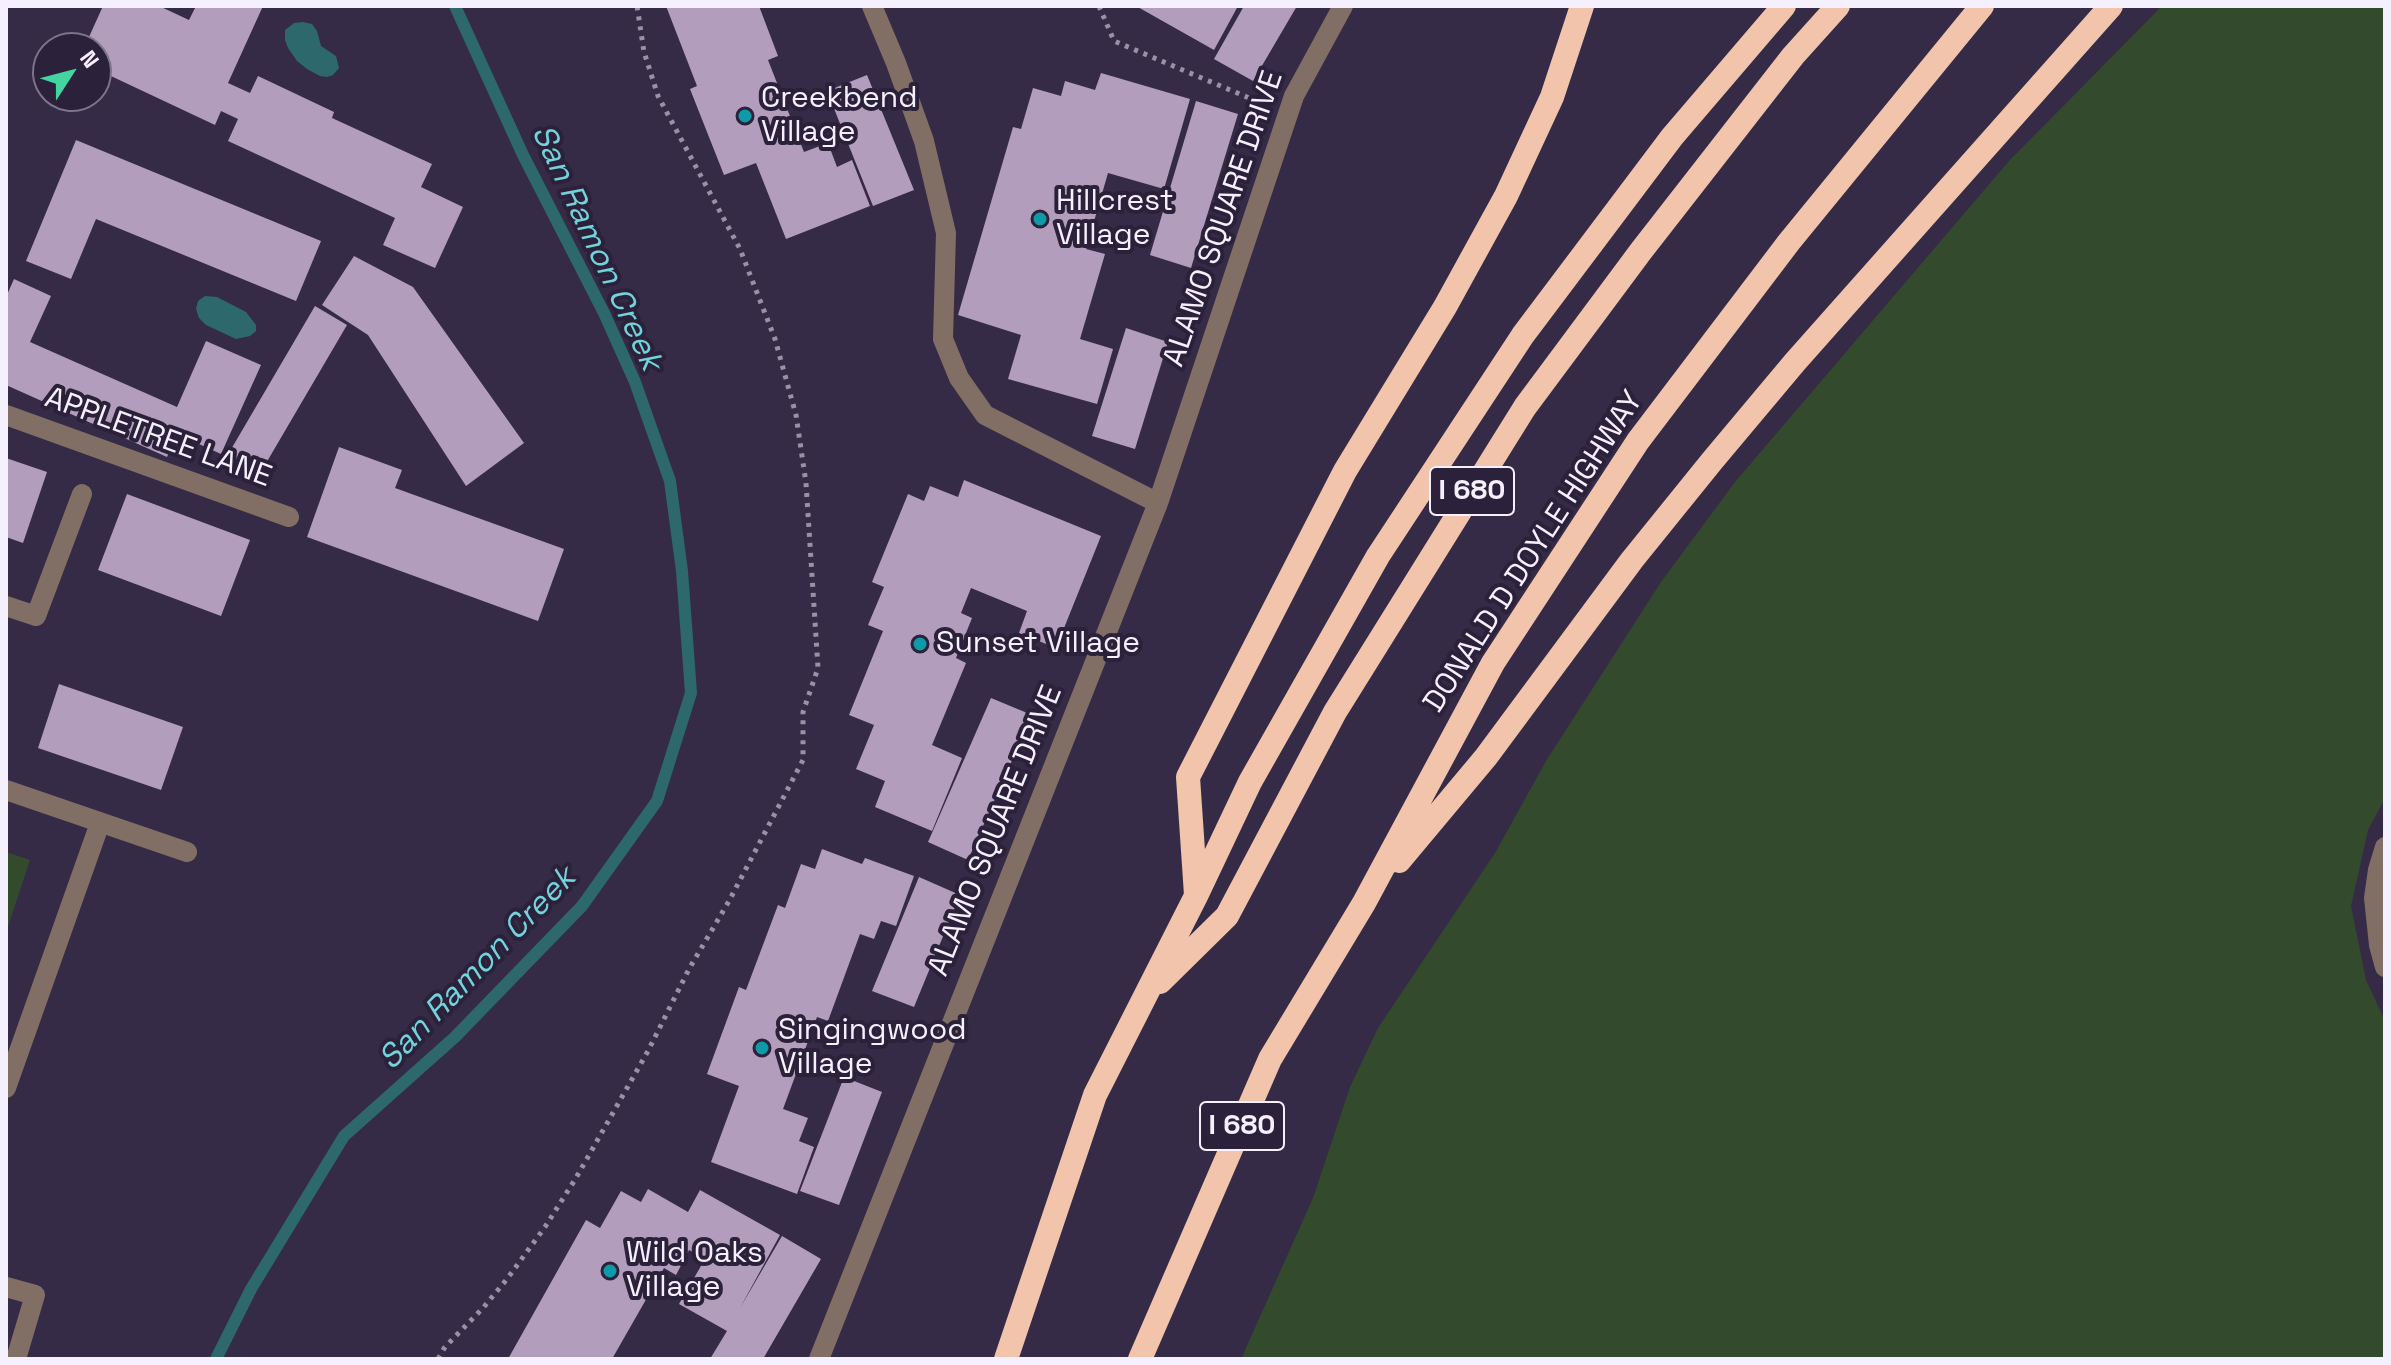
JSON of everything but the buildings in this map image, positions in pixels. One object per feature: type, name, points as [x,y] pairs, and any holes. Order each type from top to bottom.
[{"type":"highway","points":[[1196,896],[1188,777],[1345,471],[1445,307],[1506,196],[1552,97],[1582,6]]},
{"type":"highway","name":"I 680","points":[[1006,1359],[1095,1095],[1250,782],[1378,556],[1523,335],[1672,137],[1784,6]]},
{"type":"highway","name":"I 680","points":[[1144,998],[1227,916],[1335,712],[1525,407],[1650,239],[1793,56],[1838,6]]},
{"type":"highway","name":"DONALD D DOYLE HIGHWAY","points":[[1140,1359],[1270,1059],[1364,903],[1493,663],[1638,441],[1789,242],[1982,6]]},
{"type":"highway","points":[[1364,903],[1486,757],[1632,560],[1712,461],[1795,362],[2111,6]]},
{"type":"street","points":[[872,6],[924,141],[946,233],[943,339],[959,378],[985,415],[1158,503]]},
{"type":"street","name":"ALAMO SQUARE DRIVE","points":[[819,1359],[1158,503],[1287,114],[1343,6]]},
{"type":"street","name":"APPLETREE LANE","points":[[6,415],[289,517]]},
{"type":"street","points":[[6,606],[36,616],[82,494]]},
{"type":"street","points":[[6,790],[187,852]]},
{"type":"street","points":[[6,1088],[100,823]]},
{"type":"street","points":[[2385,847],[2374,898],[2379,945],[2385,967]]},
{"type":"street","points":[[6,1287],[35,1295],[16,1359]]},
{"type":"path","points":[[438,1359],[445,1347],[507,1279],[545,1227],[641,1064],[803,760],[803,712],[818,668],[806,483],[796,415],[775,339],[740,249],[658,96],[644,52],[637,6]]},
{"type":"path","points":[[1099,6],[1114,41],[1287,114]]},
{"type":"shaded area","points":[[2162,6],[2385,6],[2385,798],[2368,830],[2351,906],[2366,980],[2385,1021],[2385,1359],[1241,1359],[1313,1198],[1350,1087],[1378,1028],[1495,853],[1546,761],[1661,582],[1735,482],[2009,161]]},
{"type":"shaded area","points":[[294,23],[312,24],[321,46],[336,56],[339,68],[333,75],[320,76],[307,69],[288,48],[285,30]]},
{"type":"shaded area","points":[[205,296],[217,297],[246,312],[256,325],[256,331],[250,336],[236,339],[206,325],[196,309],[198,301]]},
{"type":"shaded area","points":[[6,852],[30,860],[6,933]]},
{"type":"waterway","name":"San Ramon Creek","points":[[216,1359],[251,1289],[344,1136],[455,1037],[582,906],[657,801],[691,693],[682,571],[670,481],[635,382],[604,313],[523,155],[455,6]]},
{"type":"place","name":"Creekbend Village","points":[[745,116]]},
{"type":"place","name":"Hillcrest Village","points":[[1040,219]]},
{"type":"place","name":"Sunset Village","points":[[920,644]]},
{"type":"place","name":"Singingwood Village","points":[[762,1048]]},
{"type":"place","name":"Wild Oaks Village","points":[[610,1271]]}]
